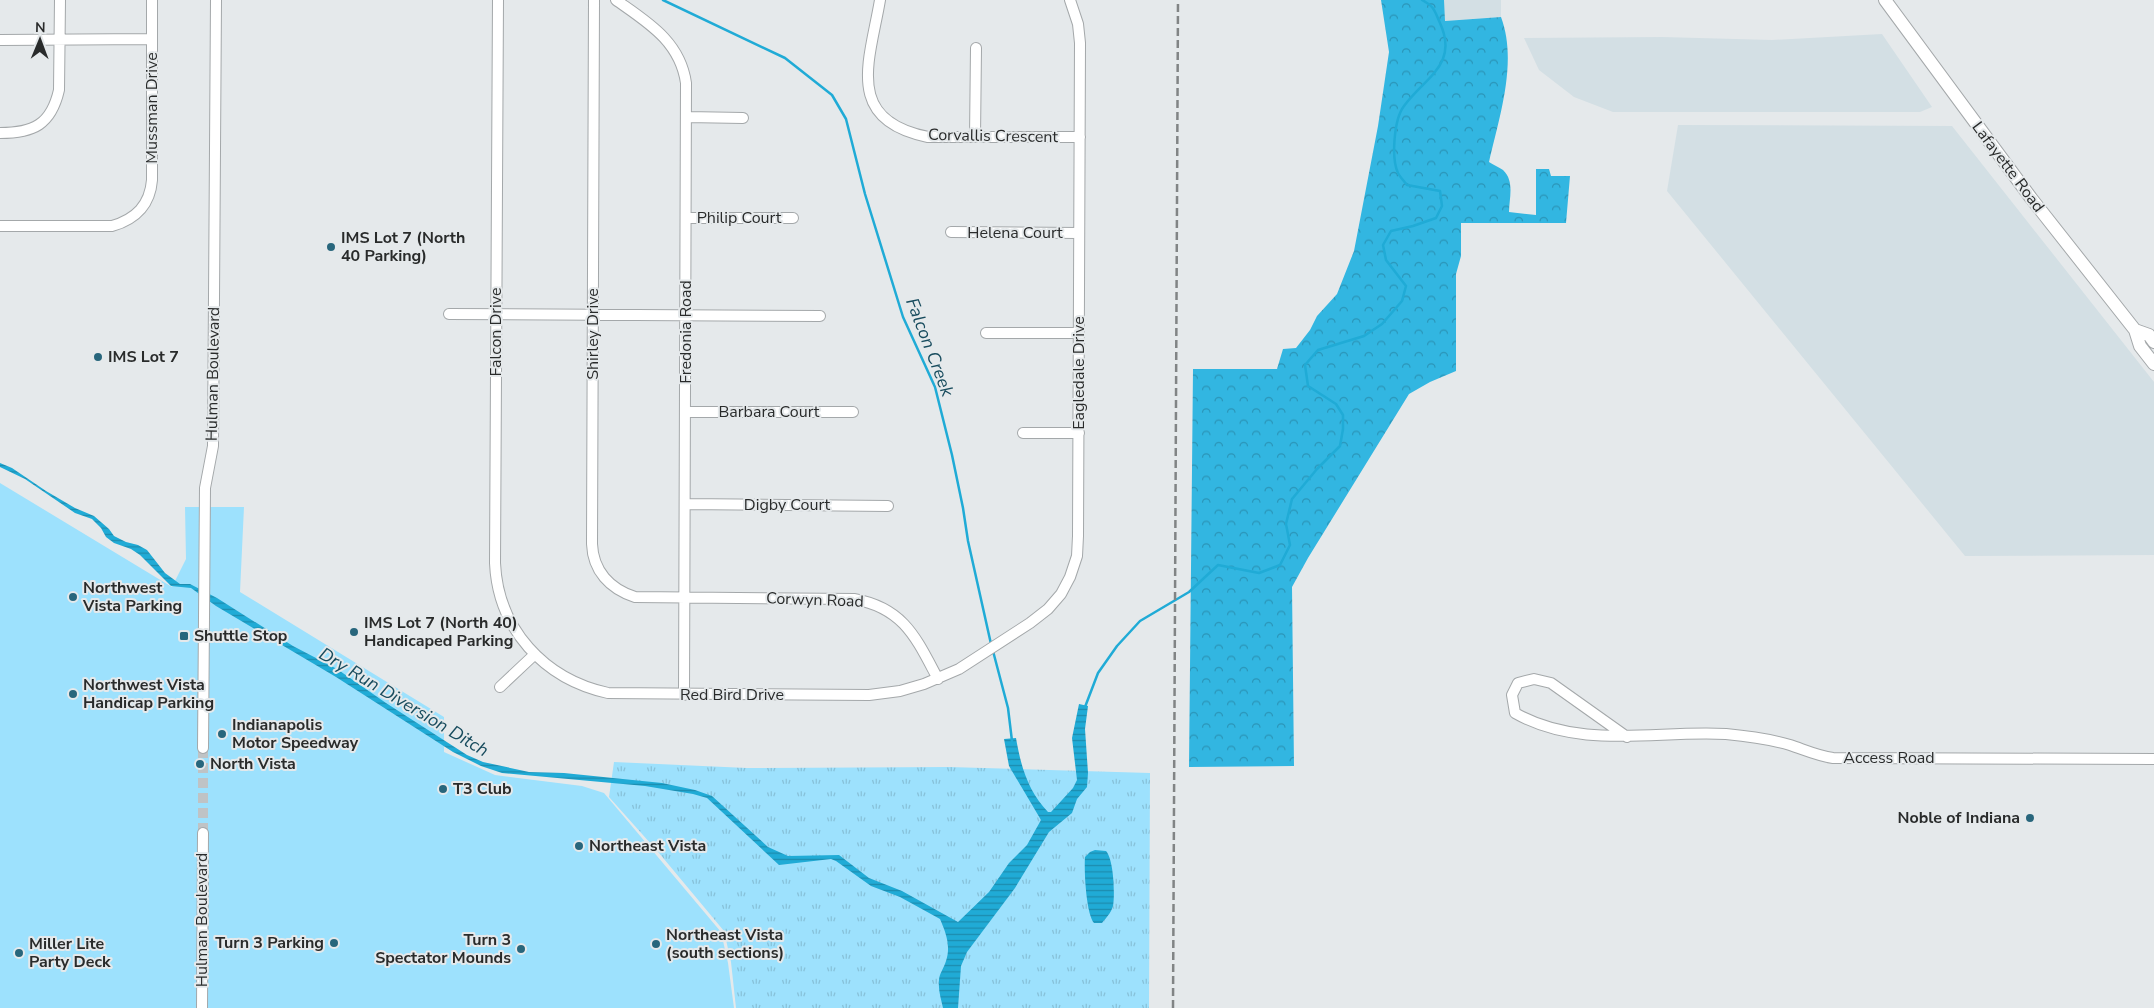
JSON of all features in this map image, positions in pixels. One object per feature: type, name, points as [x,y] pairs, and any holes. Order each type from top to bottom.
[{"type":"main road","name":"Lafayette Road","points":[[1885,0],[2031,198],[2135,330],[2140,346],[2154,364]]},
{"type":"main road","name":"Lafayette Road","points":[[2135,330],[2149,335],[2154,342]]},
{"type":"street","points":[[0,133],[28,131],[43,122],[50,114],[59,90],[60,0]]},
{"type":"street","name":"Mussman Drive","points":[[0,226],[112,226],[127,221],[140,212],[149,197],[152,180],[152,0]]},
{"type":"street","name":"Hulman Boulevard","points":[[203,748],[205,488],[213,446],[216,0]]},
{"type":"street","name":"Falcon Drive","points":[[498,0],[495,567],[498,589],[505,611],[520,638],[534,655]]},
{"type":"street","name":"Shirley Drive","points":[[594,0],[592,544],[594,559],[606,579],[623,593],[643,597],[685,597]]},
{"type":"street","name":"Fredonia Road","points":[[616,0],[661,34],[677,54],[686,83],[684,695]]},
{"type":"street","name":"Corvallis Crescent","points":[[880,0],[866,73],[869,92],[880,112],[896,126],[916,135],[1080,137]]},
{"type":"street","name":"Eagledale Drive","points":[[938,679],[959,669],[1000,643],[1048,609],[1061,594],[1073,570],[1078,540],[1080,137],[1079,36],[1070,0]]},
{"type":"street","points":[[0,40],[152,39]]},
{"type":"street","points":[[975,136],[976,48]]},
{"type":"street","points":[[687,117],[743,118]]},
{"type":"street","name":"Philip Court","points":[[686,218],[793,218]]},
{"type":"street","name":"Helena Court","points":[[951,232],[1079,233]]},
{"type":"street","points":[[449,314],[820,316]]},
{"type":"street","points":[[986,333],[1079,333]]},
{"type":"street","name":"Barbara Court","points":[[686,412],[853,412]]},
{"type":"street","points":[[1023,433],[1079,434]]},
{"type":"street","name":"Digby Court","points":[[685,504],[888,506]]},
{"type":"street","name":"Corwyn Road","points":[[685,597],[854,598],[869,601],[893,613],[907,626],[938,679]]},
{"type":"street","points":[[500,686],[534,655]]},
{"type":"street","name":"Red Bird Drive","points":[[534,655],[564,677],[598,690],[621,694],[869,695],[910,688],[938,679]]},
{"type":"street","name":"Access Road","points":[[1627,737],[1551,683],[1534,679],[1518,683],[1512,695],[1515,713],[1530,721],[1573,733],[1627,737],[1725,734],[1770,740],[1819,756],[1833,758],[2154,759]]},
{"type":"street","name":"Hulman Boulevard","points":[[202,1008],[203,833]]},
{"type":"shaded area","points":[[1444,0],[1501,0],[1501,17],[1444,21]]},
{"type":"shaded area","points":[[1882,34],[1932,107],[1920,112],[1613,112],[1574,97],[1539,70],[1524,38],[1662,37],[1772,40]]},
{"type":"shaded area","points":[[1678,125],[1952,126],[2154,382],[2154,555],[1965,556],[1667,191]]},
{"type":"shaded area","points":[[0,463],[12,468],[75,508],[94,516],[114,536],[147,550],[165,573],[180,584],[190,584],[217,598],[293,646],[337,669],[467,755],[483,762],[529,772],[564,773],[662,783],[695,790],[712,796],[768,847],[788,856],[839,855],[869,878],[902,891],[958,922],[989,892],[1009,863],[1027,845],[1041,820],[1009,766],[1004,739],[1016,738],[1020,759],[1030,787],[1041,804],[1048,812],[1051,812],[1073,788],[1077,780],[1072,738],[1079,704],[1088,706],[1085,729],[1087,787],[1077,799],[1072,813],[1049,832],[1015,888],[967,952],[961,966],[958,1008],[943,1008],[939,991],[939,980],[945,964],[948,945],[940,919],[900,897],[871,886],[831,859],[779,865],[707,798],[645,786],[502,773],[481,766],[453,752],[336,677],[216,606],[191,588],[171,586],[140,555],[131,549],[114,543],[106,537],[101,528],[92,519],[75,513],[25,479],[0,467]]},
{"type":"shaded area","points":[[1095,850],[1106,851],[1109,855],[1113,878],[1113,906],[1102,923],[1094,923],[1091,918],[1086,891],[1085,857]]},
{"type":"green space","points":[[1381,0],[1444,0],[1445,21],[1501,17],[1506,34],[1508,52],[1507,71],[1502,109],[1489,162],[1503,170],[1509,179],[1509,212],[1536,215],[1536,169],[1549,169],[1551,176],[1570,176],[1566,223],[1461,223],[1461,256],[1456,274],[1456,371],[1430,382],[1409,394],[1292,587],[1294,766],[1189,767],[1193,369],[1277,369],[1283,349],[1296,348],[1310,330],[1317,316],[1337,294],[1354,251],[1378,126],[1389,52]]},
{"type":"green space","name":"Indianapolis Motor Speedway","points":[[0,483],[172,587],[186,559],[185,507],[244,507],[240,592],[444,717],[444,752],[495,775],[582,786],[604,793],[721,932],[728,963],[734,1008],[0,1008]]},
{"type":"green space","points":[[614,762],[747,768],[949,767],[1150,773],[1149,1008],[736,1008],[731,962],[724,931],[609,797]]},
{"type":"waterway","name":"Falcon Creek","points":[[663,0],[785,58],[832,95],[846,119],[865,194],[903,317],[935,387],[952,455],[968,541],[991,644]]},
{"type":"waterway","points":[[1085,707],[1098,673],[1117,646],[1140,621],[1189,592],[1218,565],[1259,573],[1280,565],[1290,545],[1286,524],[1292,499],[1317,469],[1340,446],[1343,415],[1336,404],[1308,386],[1305,365],[1318,350],[1364,336],[1382,324],[1402,301],[1406,286],[1386,260],[1383,245],[1391,231],[1436,218],[1442,206],[1440,191],[1407,185],[1398,173],[1394,149],[1398,120],[1404,106],[1437,69],[1445,50],[1445,37],[1435,12],[1432,7],[1422,0]]},
{"type":"waterway","name":"Falcon Creek","points":[[993,651],[1008,708],[1012,741]]},
{"type":"tunnel","points":[[203,748],[203,833]]},
{"type":"railway","points":[[1173,1008],[1178,0]]},
{"type":"place","name":"IMS Lot 7 (North 40 Parking)","points":[[331,247]]},
{"type":"place","name":"IMS Lot 7","points":[[98,357]]},
{"type":"place","name":"Northwest Vista Parking","points":[[73,597]]},
{"type":"place","name":"IMS Lot 7 (North 40) Handicaped Parking","points":[[354,632]]},
{"type":"place","name":"Shuttle Stop","points":[[184,636]]},
{"type":"place","name":"Northwest Vista Handicap Parking","points":[[73,694]]},
{"type":"place","name":"Indianapolis Motor Speedway","points":[[222,734]]},
{"type":"place","name":"North Vista","points":[[200,764]]},
{"type":"place","name":"T3 Club","points":[[443,789]]},
{"type":"place","name":"Noble of Indiana","points":[[2030,818]]},
{"type":"place","name":"Northeast Vista","points":[[579,846]]},
{"type":"place","name":"Turn 3 Parking","points":[[334,943]]},
{"type":"place","name":"Northeast Vista (south sections)","points":[[656,944]]},
{"type":"place","name":"Turn 3 Spectator Mounds","points":[[521,949]]},
{"type":"place","name":"Miller Lite Party Deck","points":[[19,953]]},
{"type":"water label","name":"Dry Run Diversion Ditch","points":[[404,702]]}]
